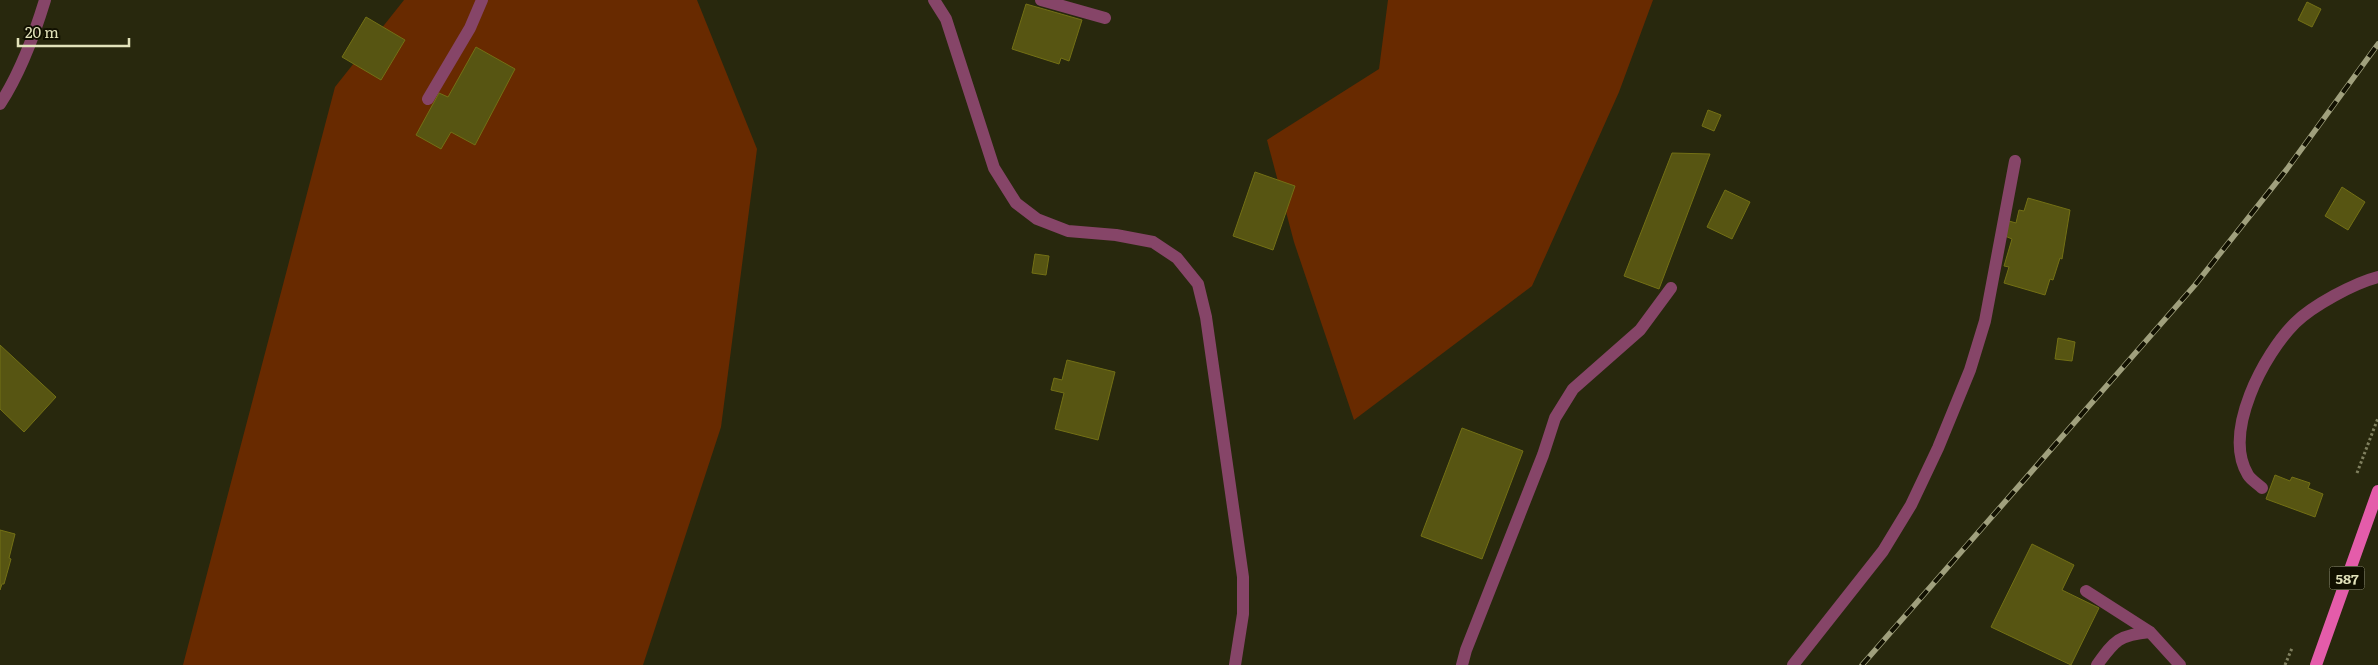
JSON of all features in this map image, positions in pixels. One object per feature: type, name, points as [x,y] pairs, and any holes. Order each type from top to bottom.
[{"type":"main road","name":"587","points":[[2316,665],[2378,491]]},
{"type":"street","points":[[0,104],[36,31],[45,0]]},
{"type":"street","points":[[428,99],[470,28],[482,0]]},
{"type":"street","points":[[934,0],[946,19],[994,168],[1016,204],[1037,218],[1068,231],[1116,235],[1153,242],[1177,258],[1198,284],[1206,317],[1243,577],[1243,614],[1235,665]]},
{"type":"street","points":[[1041,0],[1105,18]]},
{"type":"street","points":[[1792,665],[1883,552],[1911,505],[1938,448],[1970,370],[1985,320],[2014,161]]},
{"type":"street","points":[[2262,488],[2248,476],[2241,457],[2240,432],[2250,395],[2269,354],[2296,322],[2333,297],[2368,280],[2378,278]]},
{"type":"street","points":[[1462,665],[1466,650],[1544,454],[1555,418],[1573,389],[1640,330],[1672,288]]},
{"type":"street","points":[[2086,592],[2150,632],[2180,665]]},
{"type":"street","points":[[2097,665],[2112,645],[2127,634],[2150,632]]},
{"type":"shaded area","points":[[404,0],[697,0],[757,149],[721,427],[643,665],[183,665],[335,87]]},
{"type":"shaded area","points":[[1388,0],[1653,0],[1619,92],[1532,286],[1354,420],[1294,242],[1267,140],[1379,69]]},
{"type":"building","points":[[2307,2],[2321,9],[2312,27],[2298,20]]},
{"type":"building","points":[[1026,4],[1082,20],[1069,61],[1061,58],[1059,64],[1012,49]]},
{"type":"building","points":[[366,17],[405,40],[381,80],[342,57]]},
{"type":"building","points":[[476,47],[515,69],[475,145],[451,132],[441,149],[416,135],[439,93],[448,97]]},
{"type":"building","points":[[1708,110],[1721,115],[1714,131],[1702,126]]},
{"type":"building","points":[[1672,153],[1710,154],[1659,289],[1624,276]]},
{"type":"building","points":[[1255,172],[1295,186],[1273,250],[1233,236]]},
{"type":"building","points":[[2342,187],[2365,202],[2348,230],[2325,216]]},
{"type":"building","points":[[1725,190],[1750,202],[1732,239],[1707,227]]},
{"type":"building","points":[[2028,198],[2070,210],[2062,259],[2060,258],[2053,280],[2050,279],[2045,295],[2004,283],[2009,267],[2004,266],[2012,239],[2005,236],[2009,221],[2016,223],[2019,210],[2024,211]]},
{"type":"building","points":[[1035,254],[1049,256],[1046,275],[1032,273]]},
{"type":"building","points":[[2058,338],[2075,342],[2072,361],[2055,359]]},
{"type":"building","points":[[0,345],[56,397],[24,432],[0,409]]},
{"type":"building","points":[[1067,360],[1115,372],[1098,440],[1055,429],[1064,393],[1051,390],[1054,378],[1062,380]]},
{"type":"building","points":[[1462,428],[1523,451],[1482,559],[1421,536]]},
{"type":"building","points":[[2275,475],[2290,481],[2292,477],[2310,483],[2308,488],[2323,494],[2315,517],[2266,499]]},
{"type":"building","points":[[0,530],[15,534],[9,558],[11,559],[4,584],[2,584],[0,590]]},
{"type":"building","points":[[2032,544],[2074,565],[2062,590],[2099,608],[2071,665],[1991,627]]},
{"type":"railway","points":[[1862,665],[2195,285],[2287,169],[2378,44]]}]
